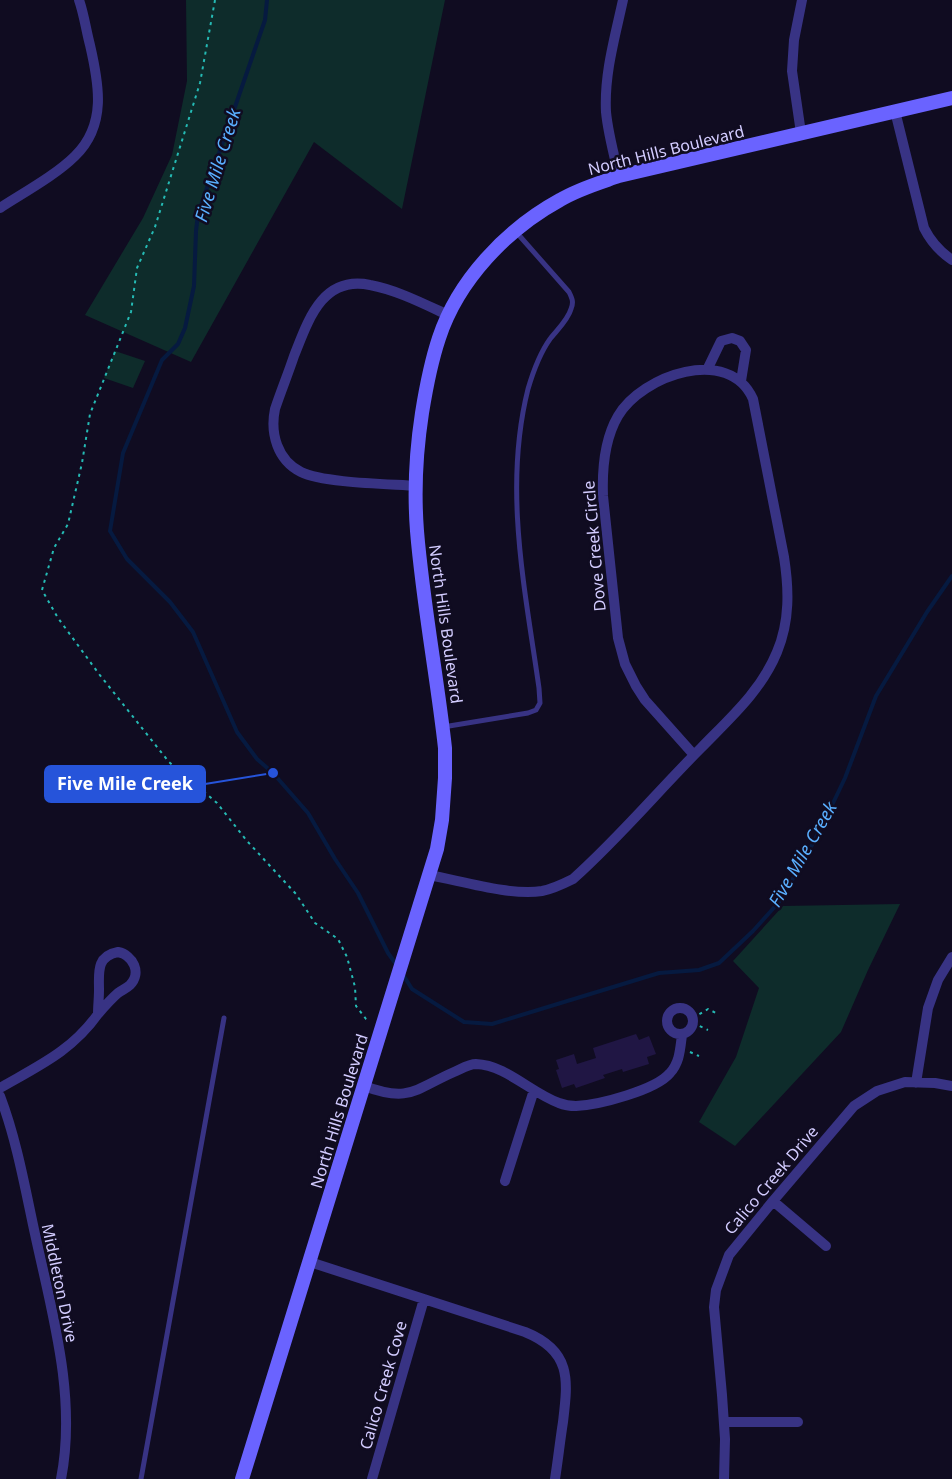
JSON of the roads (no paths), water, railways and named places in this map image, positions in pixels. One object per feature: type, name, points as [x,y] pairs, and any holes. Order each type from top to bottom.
[{"type":"street","points":[[0,208],[69,162],[82,149],[95,124],[99,110],[99,92],[79,0]]},
{"type":"street","points":[[619,176],[609,132],[606,101],[607,74],[623,0]]},
{"type":"street","points":[[801,134],[792,64],[802,0]]},
{"type":"street","name":"North Hills Boulevard","points":[[242,1479],[407,949],[442,820],[446,778],[443,727],[416,515],[417,458],[425,393],[448,315],[457,298],[479,268],[516,232],[561,199],[588,186],[619,176],[952,98]]},
{"type":"street","points":[[896,111],[924,228],[931,242],[941,253],[952,260]]},
{"type":"street","points":[[417,486],[328,479],[301,472],[287,461],[278,449],[273,434],[273,415],[308,321],[316,306],[330,293],[349,285],[369,284],[448,315]]},
{"type":"street","points":[[429,874],[518,892],[543,891],[573,879],[746,701],[763,679],[777,651],[787,617],[788,582],[753,399],[749,389],[741,381],[746,350],[740,340],[732,338],[721,341],[707,370]]},
{"type":"street","name":"Dove Creek Circle","points":[[694,755],[645,700],[625,664],[618,638],[602,474],[612,428],[619,415],[634,397],[666,379],[707,370],[728,373],[741,381]]},
{"type":"street","points":[[0,1088],[63,1051],[76,1040],[117,994],[132,983],[135,967],[129,957],[123,953],[111,953],[100,964],[98,1014]]},
{"type":"street","points":[[916,1083],[928,1008],[938,980],[952,957]]},
{"type":"street","points":[[675,1009],[684,1009],[691,1014],[693,1020],[690,1031],[682,1035],[670,1031],[666,1023],[668,1014],[675,1009]]},
{"type":"street","points":[[364,1086],[386,1092],[409,1094],[462,1068],[477,1064],[497,1070],[558,1102],[573,1107],[594,1104],[660,1082],[675,1067],[682,1035]]},
{"type":"street","name":"Calico Creek Drive","points":[[724,1479],[724,1422],[714,1329],[714,1307],[716,1290],[729,1255],[854,1106],[867,1096],[905,1082],[952,1086]]},
{"type":"street","points":[[505,1181],[534,1090]]},
{"type":"street","name":"Middleton Drive","points":[[0,1096],[16,1146],[61,1358],[65,1410],[61,1479]]},
{"type":"street","points":[[773,1201],[826,1246]]},
{"type":"street","points":[[310,1263],[537,1337],[555,1353],[566,1374],[567,1389],[555,1479]]},
{"type":"street","name":"Calico Creek Cove","points":[[372,1479],[424,1299]]},
{"type":"street","points":[[724,1422],[798,1422]]},
{"type":"lane","points":[[443,727],[528,714],[536,710],[540,703],[518,535],[517,458],[528,388],[535,368],[544,349],[569,315],[573,304],[569,292],[516,232]]},
{"type":"lane","points":[[141,1479],[224,1018]]},
{"type":"waterway","name":"Five Mile Creek","points":[[267,0],[265,20],[198,214],[194,286],[185,328],[178,344],[162,360],[123,453],[110,531],[127,559],[170,602],[193,632],[237,732],[257,759],[273,773],[308,813],[358,893],[388,953],[398,967]]},
{"type":"waterway","name":"Five Mile Creek","points":[[402,973],[412,989],[464,1022],[492,1024],[659,973],[699,970],[719,963],[779,902],[804,860],[845,778],[876,696],[927,612],[952,576]]},
{"type":"place","name":"Five Mile Creek","points":[[273,773]]}]
